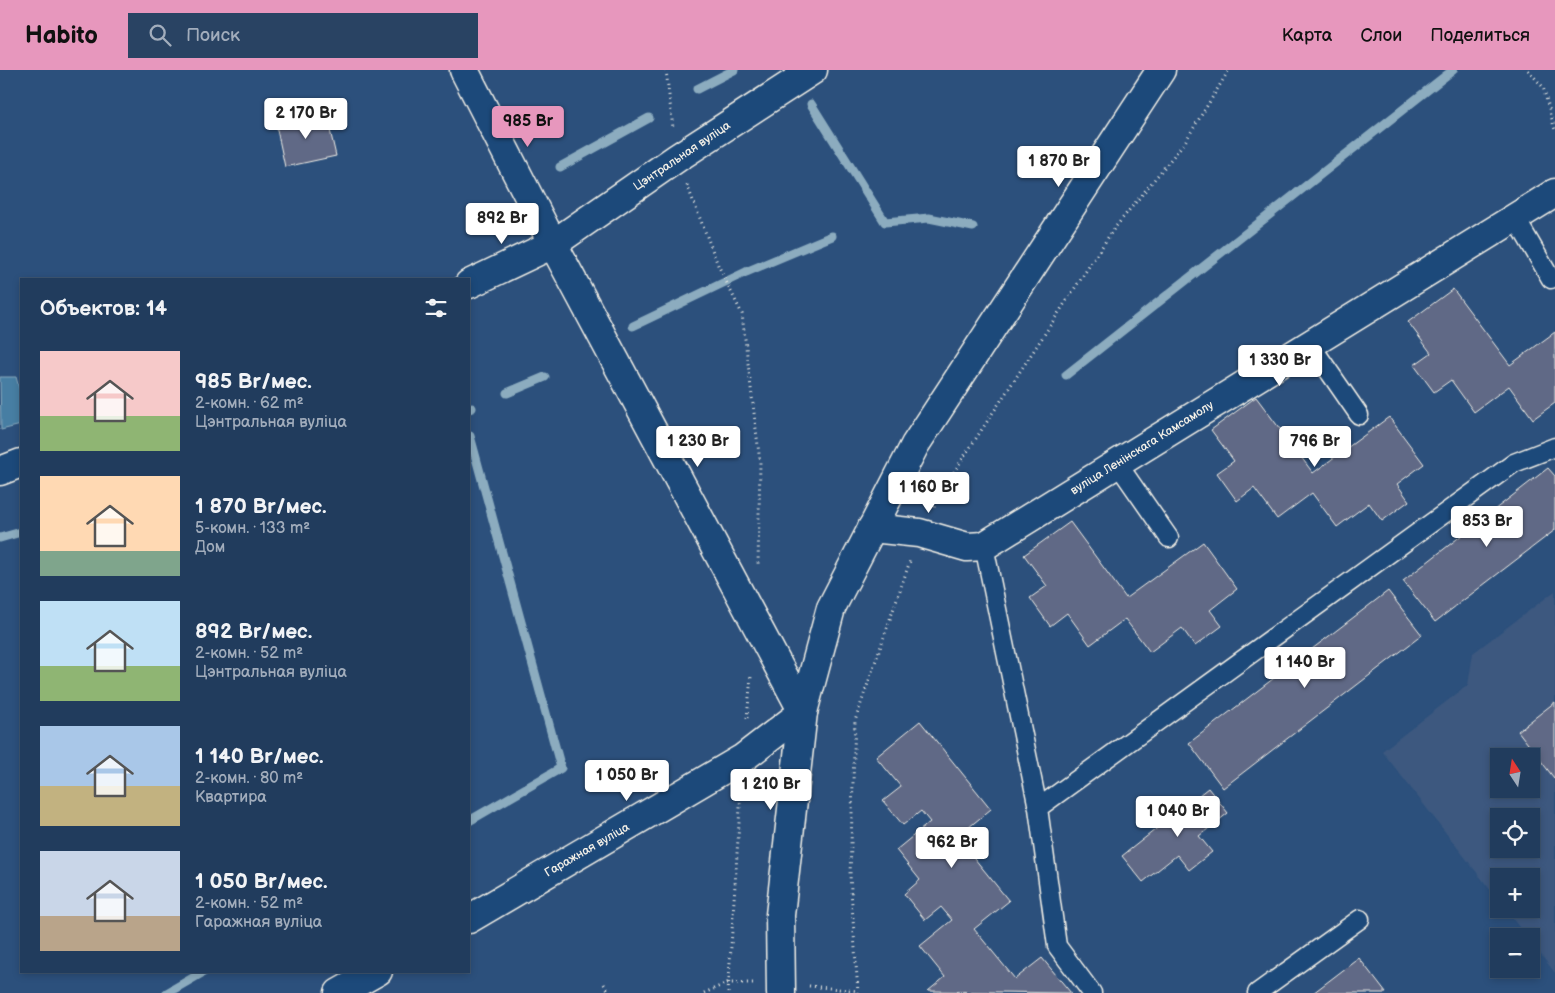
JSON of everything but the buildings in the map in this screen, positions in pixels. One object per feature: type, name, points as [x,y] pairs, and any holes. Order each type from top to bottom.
[{"type":"street","points":[[464,70],[553,244],[803,712]]},
{"type":"street","name":"Цэнтральная вуліца","points":[[470,284],[553,244],[677,158],[813,70]]},
{"type":"street","points":[[781,993],[780,915],[803,712],[831,608],[915,445],[1161,70]]},
{"type":"street","name":"вуліца Ленінскага Камсамолу","points":[[984,546],[1555,192]]},
{"type":"street","points":[[0,471],[20,463]]},
{"type":"street","points":[[872,528],[919,533],[967,547],[984,546]]},
{"type":"street","name":"Гаражная вуліца","points":[[470,918],[743,758],[803,712]]},
{"type":"street","points":[[340,993],[375,973]]},
{"type":"lane","points":[[1515,217],[1551,280]]},
{"type":"lane","points":[[1310,344],[1359,415]]},
{"type":"lane","points":[[1038,808],[1514,463],[1555,447]]},
{"type":"lane","points":[[1117,463],[1169,538]]},
{"type":"lane","points":[[984,546],[1038,808],[1057,946],[1092,993]]},
{"type":"lane","points":[[1257,993],[1360,919]]},
{"type":"path","points":[[858,993],[850,875],[855,721],[919,533],[948,481],[1113,230],[1185,142],[1229,70]]},
{"type":"path","points":[[1528,70],[1543,87],[1555,130]]},
{"type":"path","points":[[718,265],[742,314]]},
{"type":"path","points":[[604,984],[610,993]]},
{"type":"path","points":[[704,993],[727,984]]},
{"type":"shaded area","points":[[0,377],[16,377],[20,391],[20,425],[1,430]]},
{"type":"shaded area","points":[[1555,591],[1555,973],[1540,954],[1540,928],[1520,928],[1512,918],[1540,918],[1540,868],[1490,868],[1490,889],[1382,751],[1468,685],[1473,653]]},
{"type":"waterway","points":[[697,89],[734,70]]},
{"type":"waterway","points":[[1066,375],[1453,70]]},
{"type":"waterway","points":[[811,104],[885,222],[929,218],[973,227]]},
{"type":"waterway","points":[[560,167],[649,118]]},
{"type":"waterway","points":[[633,326],[746,272],[832,236]]},
{"type":"waterway","points":[[507,393],[545,377]]},
{"type":"waterway","points":[[470,436],[561,768],[470,820]]},
{"type":"waterway","points":[[0,538],[20,532]]},
{"type":"waterway","points":[[167,993],[202,973]]}]
